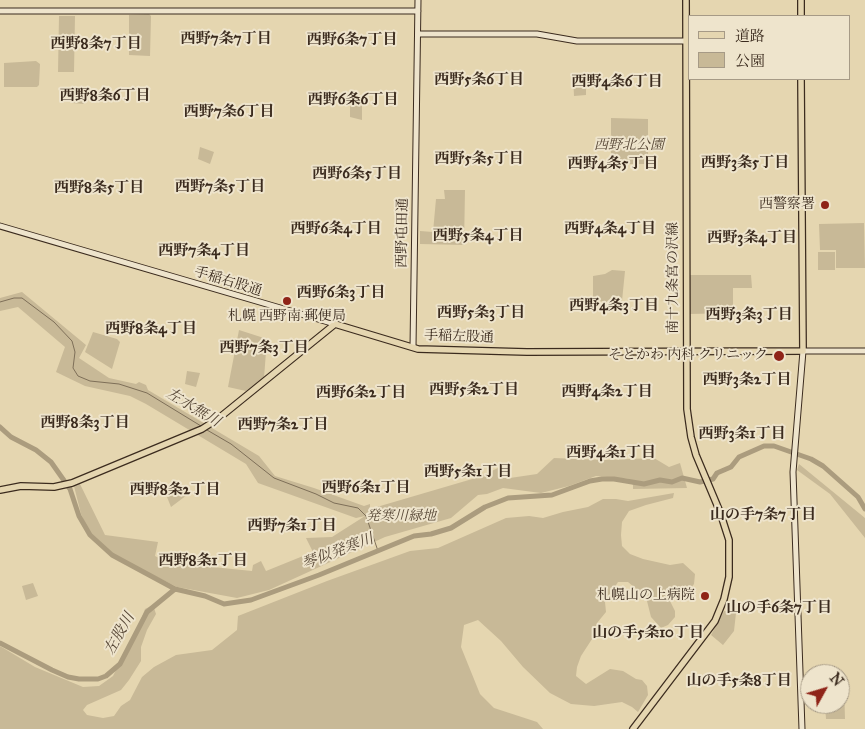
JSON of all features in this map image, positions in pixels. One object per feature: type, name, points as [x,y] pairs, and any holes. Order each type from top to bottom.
[{"type":"main road","name":"南十九条宮の沢線","points":[[633,729],[715,621],[724,599],[729,577],[729,540],[720,512],[697,459],[691,437],[687,409],[686,0]]},
{"type":"main road","points":[[801,0],[801,15]]},
{"type":"main road","points":[[801,80],[802,351]]},
{"type":"main road","points":[[0,490],[16,486],[54,487],[72,483],[135,455],[204,428],[335,324]]},
{"type":"main road","name":"手稲左股通","points":[[335,324],[418,349],[527,352],[802,351]]},
{"type":"street","name":"西野屯田通","points":[[413,347],[418,0]]},
{"type":"street","points":[[0,11],[418,11]]},
{"type":"street","points":[[418,34],[537,34],[576,41],[686,41]]},
{"type":"street","name":"手稲右股通","points":[[0,226],[335,324]]},
{"type":"street","name":"手稲左股通","points":[[802,351],[865,350]]},
{"type":"street","points":[[802,351],[793,472],[802,729]]},
{"type":"green space","points":[[149,14],[151,16],[150,56],[129,55],[129,15]]},
{"type":"green space","points":[[59,16],[75,16],[74,72],[58,72]]},
{"type":"green space","points":[[36,61],[40,64],[39,85],[37,87],[4,87],[4,63]]},
{"type":"green space","points":[[573,75],[586,75],[586,95],[574,96]]},
{"type":"green space","points":[[72,88],[84,89],[84,104],[72,103]]},
{"type":"green space","points":[[350,103],[362,103],[362,120],[350,117]]},
{"type":"green space","name":"西野北公園","points":[[611,118],[648,119],[648,164],[611,164],[611,148],[602,148],[602,142],[611,141]]},
{"type":"green space","points":[[200,147],[214,152],[210,164],[198,159]]},
{"type":"green space","points":[[444,190],[465,190],[464,245],[420,244],[420,231],[433,232],[436,199],[445,199]]},
{"type":"green space","points":[[864,223],[865,268],[836,268],[836,250],[820,250],[819,224]]},
{"type":"green space","points":[[818,252],[835,252],[835,270],[818,270]]},
{"type":"green space","points":[[612,270],[625,271],[622,301],[618,304],[593,300],[593,276],[605,274]]},
{"type":"green space","points":[[689,275],[751,275],[752,288],[733,288],[733,313],[690,314]]},
{"type":"green space","name":"発寒川緑地","points":[[22,292],[86,345],[79,358],[109,378],[136,384],[139,382],[146,385],[148,390],[259,456],[275,476],[364,506],[370,504],[370,509],[479,477],[498,468],[502,468],[510,478],[537,474],[554,458],[605,460],[654,458],[669,467],[680,463],[687,488],[633,489],[629,479],[596,476],[569,486],[541,493],[503,488],[478,495],[451,518],[385,537],[269,590],[237,598],[177,587],[113,555],[90,534],[81,514],[74,486],[79,482],[105,535],[158,542],[155,556],[161,559],[193,565],[252,571],[253,565],[261,561],[266,571],[313,552],[306,538],[332,537],[365,516],[356,518],[258,483],[246,464],[146,404],[130,396],[85,386],[56,372],[65,347],[18,307],[0,311],[0,298]]},
{"type":"green space","points":[[239,330],[267,339],[264,378],[246,391],[228,387]]},
{"type":"green space","points":[[93,332],[117,339],[120,342],[112,369],[85,352]]},
{"type":"green space","points":[[187,371],[200,373],[196,387],[185,384]]},
{"type":"green space","points":[[799,464],[865,518],[865,538],[830,494],[797,470]]},
{"type":"green space","points":[[185,485],[191,492],[171,507],[167,497],[175,494]]},
{"type":"green space","points":[[674,493],[673,498],[629,511],[622,522],[622,546],[630,554],[643,559],[670,565],[683,563],[695,574],[694,584],[688,592],[675,593],[668,597],[675,611],[675,617],[668,625],[661,628],[651,617],[646,597],[628,582],[618,582],[605,602],[606,612],[597,623],[592,639],[581,656],[577,667],[576,676],[586,684],[610,669],[623,671],[636,679],[642,680],[647,686],[648,695],[638,712],[622,702],[594,706],[571,704],[550,693],[523,667],[501,641],[478,620],[464,625],[461,647],[480,694],[494,708],[537,722],[543,729],[0,729],[0,646],[35,667],[83,687],[99,686],[113,676],[133,640],[145,609],[153,605],[156,614],[147,630],[141,647],[141,661],[129,680],[121,690],[87,705],[83,710],[87,715],[103,718],[114,716],[121,706],[130,700],[142,677],[154,667],[176,655],[212,650],[237,630],[238,616],[410,551],[438,548],[506,518],[529,516],[543,518],[588,507],[603,499],[628,501]]},
{"type":"green space","points":[[33,583],[38,596],[26,600],[22,586]]},
{"type":"green space","points":[[724,611],[736,613],[734,631],[723,645],[711,635]]},
{"type":"green space","points":[[826,714],[845,714],[845,719],[826,719]]},
{"type":"waterway","name":"左水無川","points":[[0,302],[22,298],[54,322],[72,341],[75,352],[73,368],[78,376],[90,381],[119,384],[147,393],[201,426]]},
{"type":"waterway","name":"琴似発寒川","points":[[0,427],[11,437],[36,450],[51,462],[70,489],[79,516],[90,535],[112,555],[175,589],[205,596],[224,604],[251,600],[319,575],[414,536],[431,534],[451,528],[485,507],[508,498],[552,495],[590,481],[602,479],[644,484],[660,480],[672,482],[682,478],[700,482],[713,479],[717,473],[731,467],[739,457],[764,446],[774,446],[811,459],[823,466],[858,497],[865,509]]},
{"type":"waterway","name":"左水無川","points":[[207,430],[231,444],[274,478],[334,503],[358,508],[366,516],[378,551]]},
{"type":"waterway","name":"左股川","points":[[0,643],[68,677],[98,679],[106,676],[120,664],[147,612],[175,589]]},
{"type":"place","name":"西警察署","points":[[825,205]]},
{"type":"place","name":"札幌 西野南 郵便局","points":[[287,301]]},
{"type":"place","name":"そとかわ 内科 クリニック","points":[[779,356]]},
{"type":"place","name":"札幌山の上病院","points":[[705,596]]},
{"type":"district","name":"西野7条7丁目","points":[[226,39]]},
{"type":"district","name":"西野6条7丁目","points":[[352,40]]},
{"type":"district","name":"西野8条7丁目","points":[[96,44]]},
{"type":"district","name":"西野5条6丁目","points":[[479,80]]},
{"type":"district","name":"西野4条6丁目","points":[[617,82]]},
{"type":"district","name":"西野8条6丁目","points":[[105,96]]},
{"type":"district","name":"西野6条6丁目","points":[[353,100]]},
{"type":"district","name":"西野7条6丁目","points":[[229,112]]},
{"type":"district","name":"西野5条5丁目","points":[[479,159]]},
{"type":"district","name":"西野3条5丁目","points":[[745,163]]},
{"type":"district","name":"西野4条5丁目","points":[[613,164]]},
{"type":"district","name":"西野6条5丁目","points":[[357,174]]},
{"type":"district","name":"西野7条5丁目","points":[[220,187]]},
{"type":"district","name":"西野8条5丁目","points":[[99,188]]},
{"type":"district","name":"西野6条4丁目","points":[[336,229]]},
{"type":"district","name":"西野4条4丁目","points":[[610,229]]},
{"type":"district","name":"西野5条4丁目","points":[[478,236]]},
{"type":"district","name":"西野3条4丁目","points":[[752,238]]},
{"type":"district","name":"西野7条4丁目","points":[[204,251]]},
{"type":"district","name":"西野6条3丁目","points":[[341,293]]},
{"type":"district","name":"西野4条3丁目","points":[[614,306]]},
{"type":"district","name":"西野5条3丁目","points":[[481,313]]},
{"type":"district","name":"西野3条3丁目","points":[[749,315]]},
{"type":"district","name":"西野8条4丁目","points":[[151,329]]},
{"type":"district","name":"西野7条3丁目","points":[[264,348]]},
{"type":"district","name":"西野3条2丁目","points":[[747,380]]},
{"type":"district","name":"西野5条2丁目","points":[[474,390]]},
{"type":"district","name":"西野4条2丁目","points":[[607,392]]},
{"type":"district","name":"西野6条2丁目","points":[[361,393]]},
{"type":"district","name":"西野8条3丁目","points":[[85,423]]},
{"type":"district","name":"西野7条2丁目","points":[[283,425]]},
{"type":"district","name":"西野3条1丁目","points":[[742,434]]},
{"type":"district","name":"西野4条1丁目","points":[[611,453]]},
{"type":"district","name":"西野5条1丁目","points":[[468,472]]},
{"type":"district","name":"西野6条1丁目","points":[[366,488]]},
{"type":"district","name":"西野8条2丁目","points":[[175,490]]},
{"type":"district","name":"山の手7条7丁目","points":[[763,515]]},
{"type":"district","name":"西野7条1丁目","points":[[292,526]]},
{"type":"district","name":"西野8条1丁目","points":[[203,561]]},
{"type":"district","name":"山の手6条7丁目","points":[[779,608]]},
{"type":"district","name":"山の手5条10丁目","points":[[648,633]]},
{"type":"district","name":"山の手5条8丁目","points":[[739,681]]}]
